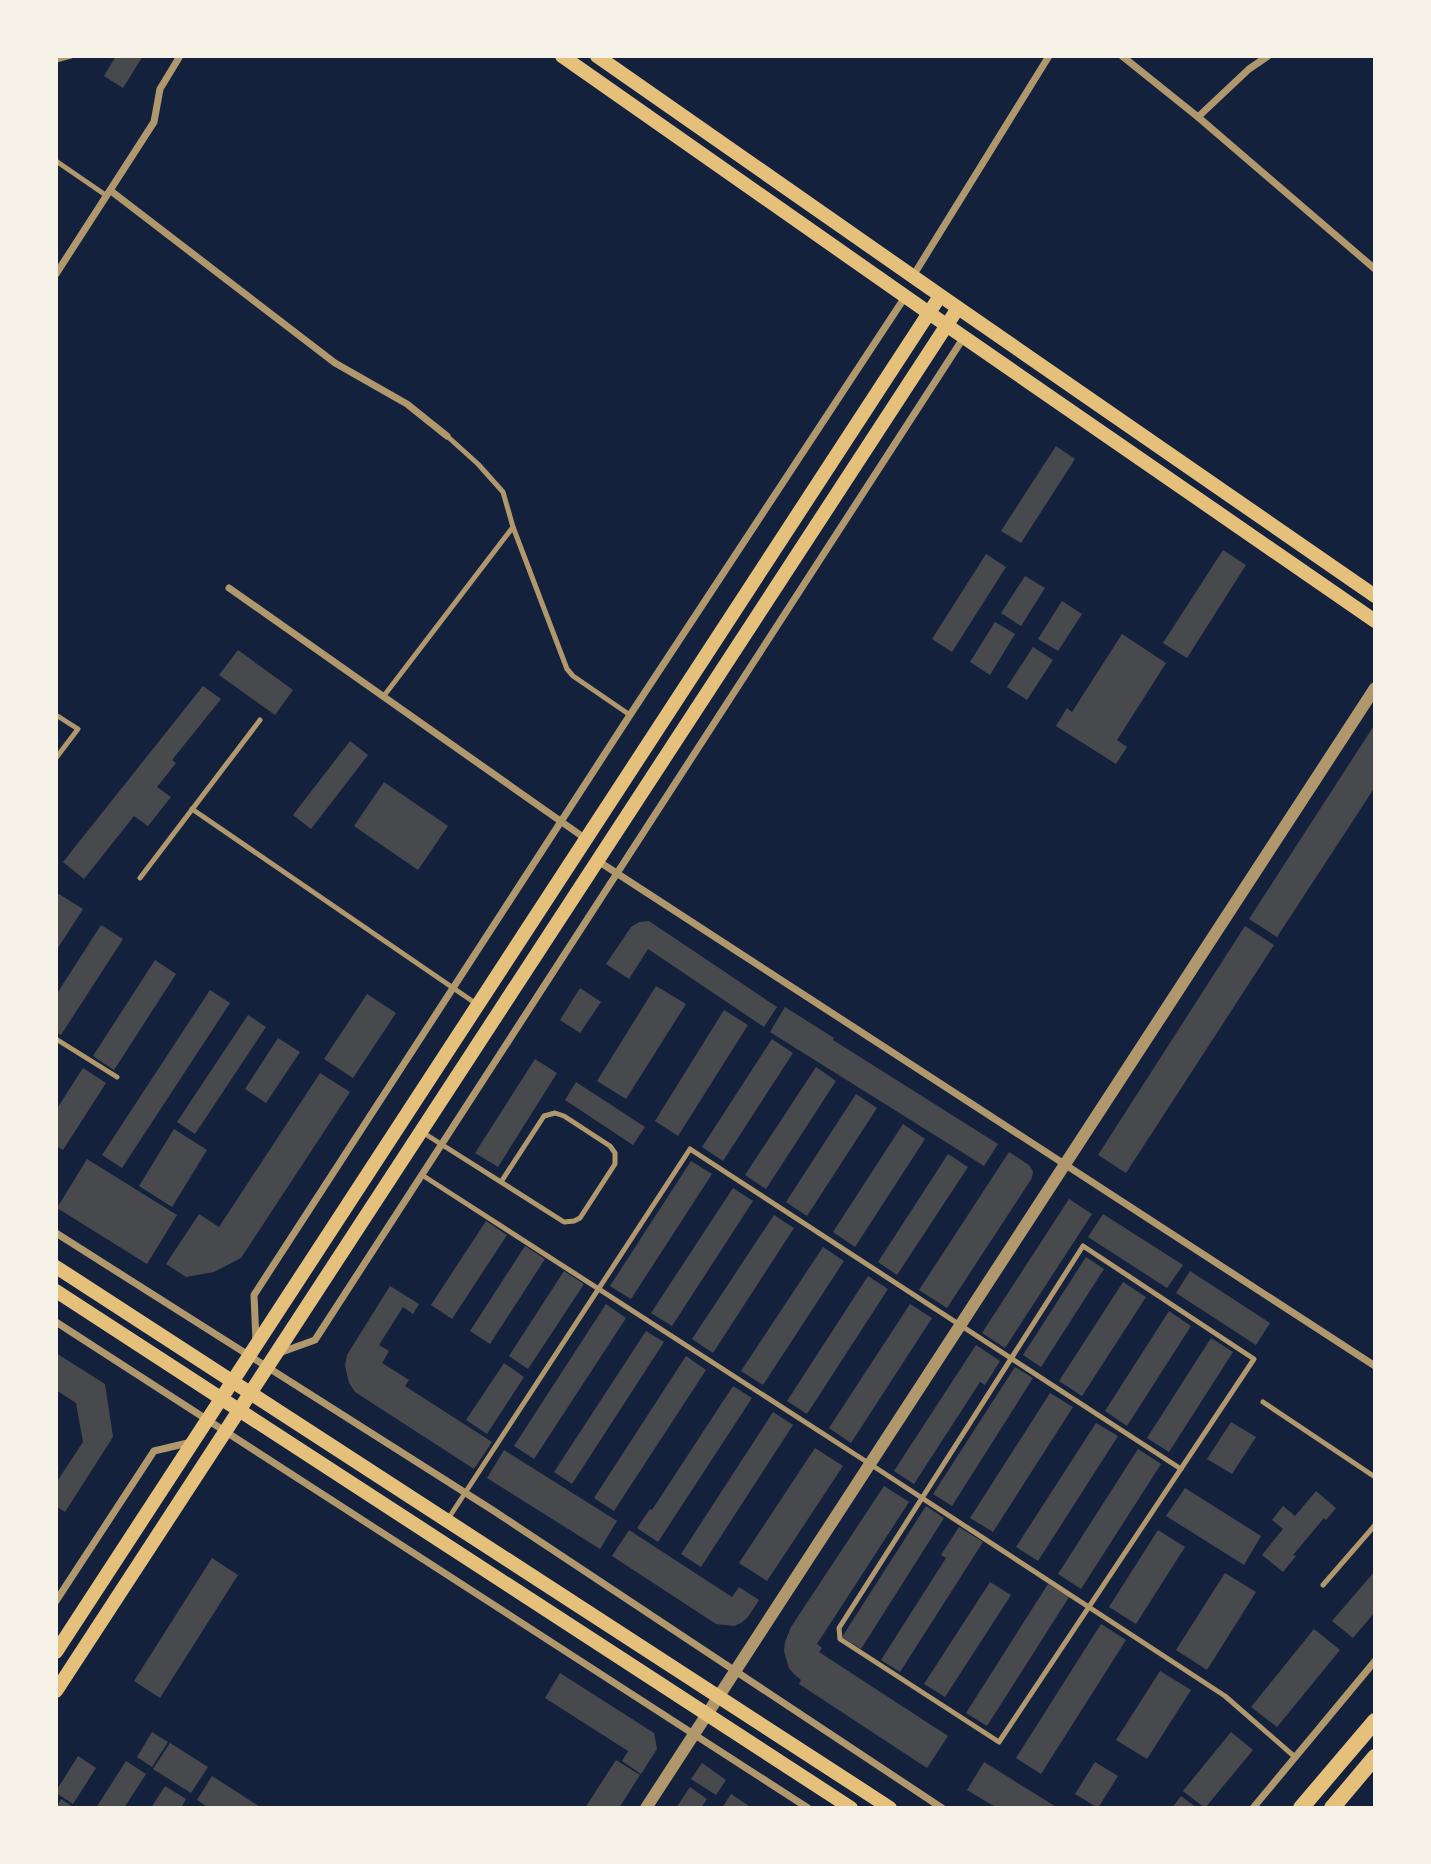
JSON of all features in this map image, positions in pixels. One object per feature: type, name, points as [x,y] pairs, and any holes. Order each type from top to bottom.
[{"type":"highway","points":[[1301,1808],[1375,1721]]},
{"type":"highway","points":[[1332,1808],[1375,1757]]},
{"type":"main road","points":[[562,56],[1375,621]]},
{"type":"main road","points":[[597,56],[1375,596]]},
{"type":"main road","points":[[56,1652],[940,296]]},
{"type":"main road","points":[[56,1691],[958,308]]},
{"type":"main road","points":[[56,1268],[890,1808]]},
{"type":"main road","points":[[56,1291],[851,1808]]},
{"type":"street","points":[[56,274],[154,122],[160,89],[180,56]]},
{"type":"street","points":[[912,277],[1049,56]]},
{"type":"street","points":[[1122,56],[1198,117],[1375,270]]},
{"type":"street","points":[[1198,117],[1249,69],[1268,56]]},
{"type":"street","points":[[109,193],[335,363],[407,404],[447,436]]},
{"type":"street","points":[[253,1351],[254,1295],[905,296]]},
{"type":"street","points":[[275,1355],[315,1340],[964,337]]},
{"type":"street","points":[[229,588],[586,839]]},
{"type":"street","points":[[646,1808],[1375,688]]},
{"type":"street","points":[[597,861],[1375,1366]]},
{"type":"street","points":[[56,1233],[253,1351],[267,1367],[465,1493],[942,1808]]},
{"type":"street","points":[[56,1322],[808,1808]]},
{"type":"street","points":[[56,1601],[154,1451],[193,1442]]},
{"type":"street","points":[[1253,1808],[1375,1661]]},
{"type":"lane","points":[[56,60],[71,56]]},
{"type":"lane","points":[[56,161],[109,193]]},
{"type":"lane","points":[[447,436],[478,464],[503,492],[513,527],[567,669],[573,676],[630,715]]},
{"type":"lane","points":[[383,697],[513,527]]},
{"type":"lane","points":[[56,715],[78,729],[56,758]]},
{"type":"lane","points":[[140,878],[260,720]]},
{"type":"lane","points":[[192,809],[478,1005]]},
{"type":"lane","points":[[56,1039],[117,1077]]},
{"type":"lane","points":[[421,1131],[442,1144],[501,1182],[564,1222],[580,1218],[615,1164],[615,1153],[610,1146],[564,1116],[550,1113],[544,1116],[501,1182]]},
{"type":"lane","points":[[447,1521],[690,1149],[1181,1469]]},
{"type":"lane","points":[[422,1175],[1226,1696],[1296,1757]]},
{"type":"lane","points":[[1083,1246],[1254,1359],[1181,1469],[999,1742],[840,1639],[839,1628],[1083,1246]]},
{"type":"lane","points":[[1263,1402],[1375,1478]]},
{"type":"lane","points":[[1323,1585],[1375,1525]]},
{"type":"building","points":[[116,56],[143,56],[123,88],[104,76]]},
{"type":"building","points":[[1056,446],[1075,459],[1021,543],[1001,531]]},
{"type":"building","points":[[1223,550],[1246,565],[1187,658],[1163,643]]},
{"type":"building","points":[[986,554],[1006,567],[952,652],[932,639]]},
{"type":"building","points":[[1025,576],[1045,588],[1021,626],[1001,613]]},
{"type":"building","points":[[1062,601],[1082,614],[1058,651],[1038,639]]},
{"type":"building","points":[[995,622],[1015,634],[990,675],[970,662]]},
{"type":"building","points":[[1122,634],[1166,663],[1117,740],[1127,747],[1116,764],[1056,726],[1067,708],[1072,712]]},
{"type":"building","points":[[1033,647],[1053,660],[1027,700],[1007,687]]},
{"type":"building","points":[[238,650],[293,690],[275,715],[219,675]]},
{"type":"building","points":[[203,686],[221,699],[172,760],[176,763],[157,787],[171,797],[148,826],[134,816],[84,879],[63,862]]},
{"type":"building","points":[[1375,724],[1375,787],[1277,937],[1249,919]]},
{"type":"building","points":[[350,741],[368,755],[311,829],[293,815]]},
{"type":"building","points":[[384,782],[448,826],[418,870],[354,826]]},
{"type":"building","points":[[59,894],[83,909],[56,951],[56,899]]},
{"type":"building","points":[[649,921],[777,1007],[764,1027],[648,949],[629,979],[606,964],[631,927],[639,922]]},
{"type":"building","points":[[101,925],[123,939],[61,1035],[56,1032],[56,995]]},
{"type":"building","points":[[1245,926],[1274,945],[1126,1173],[1098,1155]]},
{"type":"building","points":[[155,960],[176,974],[114,1070],[93,1056]]},
{"type":"building","points":[[656,986],[686,1004],[626,1099],[597,1081]]},
{"type":"building","points":[[580,988],[601,1002],[580,1033],[560,1020]]},
{"type":"building","points":[[210,990],[230,1003],[122,1168],[102,1155]]},
{"type":"building","points":[[367,994],[396,1013],[353,1078],[324,1059]]},
{"type":"building","points":[[785,1007],[998,1144],[984,1166],[770,1032]]},
{"type":"building","points":[[724,1010],[748,1025],[678,1136],[655,1121]]},
{"type":"building","points":[[248,1015],[266,1027],[195,1134],[177,1122]]},
{"type":"building","points":[[278,1038],[300,1052],[266,1103],[245,1089]]},
{"type":"building","points":[[772,1039],[793,1053],[723,1161],[702,1147]]},
{"type":"building","points":[[535,1059],[557,1073],[498,1167],[475,1153]]},
{"type":"building","points":[[816,1067],[836,1081],[766,1189],[745,1175]]},
{"type":"building","points":[[83,1068],[106,1083],[63,1150],[56,1146],[56,1110]]},
{"type":"building","points":[[320,1073],[350,1092],[241,1258],[214,1272],[186,1277],[166,1264],[199,1214],[219,1227]]},
{"type":"building","points":[[576,1082],[645,1127],[633,1145],[565,1100]]},
{"type":"building","points":[[856,1094],[877,1108],[807,1216],[786,1202]]},
{"type":"building","points":[[903,1124],[925,1139],[855,1247],[833,1232]]},
{"type":"building","points":[[174,1129],[207,1150],[172,1207],[139,1186]]},
{"type":"building","points":[[1009,1152],[1029,1165],[1033,1171],[1032,1178],[947,1308],[919,1290]]},
{"type":"building","points":[[948,1154],[968,1167],[897,1275],[878,1262]]},
{"type":"building","points":[[87,1159],[177,1215],[147,1264],[57,1208]]},
{"type":"building","points":[[691,1161],[712,1174],[631,1299],[610,1286]]},
{"type":"building","points":[[733,1188],[753,1201],[672,1326],[651,1313]]},
{"type":"building","points":[[1069,1199],[1092,1214],[1005,1348],[982,1333]]},
{"type":"building","points":[[1103,1214],[1183,1265],[1167,1288],[1088,1237]]},
{"type":"building","points":[[774,1215],[794,1228],[713,1353],[692,1339]]},
{"type":"building","points":[[486,1221],[507,1235],[452,1319],[431,1305]]},
{"type":"building","points":[[525,1246],[545,1259],[490,1344],[470,1331]]},
{"type":"building","points":[[823,1247],[844,1261],[763,1385],[741,1371]]},
{"type":"building","points":[[1086,1257],[1104,1269],[1041,1367],[1023,1355]]},
{"type":"building","points":[[564,1271],[584,1284],[528,1369],[509,1356]]},
{"type":"building","points":[[1190,1271],[1270,1323],[1256,1345],[1176,1293]]},
{"type":"building","points":[[868,1276],[888,1289],[807,1414],[787,1401]]},
{"type":"building","points":[[1123,1282],[1146,1297],[1082,1396],[1059,1381]]},
{"type":"building","points":[[390,1286],[419,1304],[413,1314],[403,1307],[379,1345],[389,1351],[382,1363],[409,1380],[405,1386],[492,1442],[474,1469],[355,1392],[349,1383],[345,1365],[347,1355]]},
{"type":"building","points":[[606,1304],[626,1318],[534,1459],[514,1446]]},
{"type":"building","points":[[910,1304],[932,1318],[851,1443],[829,1428]]},
{"type":"building","points":[[1169,1311],[1191,1326],[1127,1426],[1105,1411]]},
{"type":"building","points":[[646,1331],[664,1342],[572,1484],[554,1472]]},
{"type":"building","points":[[1211,1338],[1233,1352],[1169,1452],[1147,1438]]},
{"type":"building","points":[[976,1345],[1000,1361],[985,1385],[980,1382],[914,1484],[894,1471]]},
{"type":"building","points":[[56,1353],[105,1384],[113,1437],[65,1512],[56,1506],[56,1483],[83,1442],[76,1403],[56,1390]]},
{"type":"building","points":[[686,1356],[706,1370],[614,1511],[594,1498]]},
{"type":"building","points":[[504,1363],[524,1377],[487,1434],[466,1420]]},
{"type":"building","points":[[1015,1367],[1033,1378],[952,1506],[933,1494]]},
{"type":"building","points":[[733,1386],[752,1398],[658,1542],[637,1528],[650,1509],[652,1510]]},
{"type":"building","points":[[1050,1393],[1073,1407],[993,1532],[970,1518]]},
{"type":"building","points":[[773,1412],[793,1425],[701,1567],[681,1554]]},
{"type":"building","points":[[1231,1422],[1256,1437],[1232,1474],[1207,1459]]},
{"type":"building","points":[[1096,1423],[1118,1436],[1038,1561],[1016,1547]]},
{"type":"building","points":[[815,1448],[843,1466],[767,1581],[739,1563]]},
{"type":"building","points":[[1138,1449],[1161,1464],[1081,1589],[1058,1574]]},
{"type":"building","points":[[504,1450],[617,1521],[600,1549],[487,1478]]},
{"type":"building","points":[[884,1486],[909,1502],[817,1644],[822,1648],[819,1652],[948,1736],[927,1768],[799,1684],[801,1680],[789,1668],[784,1651],[791,1627]]},
{"type":"building","points":[[1185,1488],[1261,1536],[1244,1565],[1166,1516]]},
{"type":"building","points":[[1316,1491],[1336,1508],[1326,1520],[1324,1518],[1293,1555],[1296,1556],[1283,1572],[1262,1555],[1283,1529],[1272,1520],[1283,1506],[1295,1516]]},
{"type":"building","points":[[926,1506],[944,1518],[861,1649],[842,1637]]},
{"type":"building","points":[[959,1527],[983,1542],[900,1672],[881,1660],[946,1558],[941,1555]]},
{"type":"building","points":[[629,1530],[732,1597],[739,1587],[759,1600],[741,1623],[734,1626],[716,1624],[612,1556]]},
{"type":"building","points":[[1158,1530],[1185,1547],[1136,1624],[1109,1607]]},
{"type":"building","points":[[212,1558],[238,1575],[160,1698],[134,1681]]},
{"type":"building","points":[[1375,1571],[1375,1612],[1353,1638],[1332,1621]]},
{"type":"building","points":[[1225,1573],[1256,1592],[1207,1670],[1176,1650]]},
{"type":"building","points":[[990,1582],[1011,1595],[945,1697],[924,1684]]},
{"type":"building","points":[[1048,1584],[1069,1597],[987,1726],[966,1713]]},
{"type":"building","points":[[1101,1624],[1126,1640],[1041,1774],[1016,1758]]},
{"type":"building","points":[[1314,1629],[1340,1650],[1277,1727],[1251,1707]]},
{"type":"building","points":[[1160,1671],[1191,1690],[1147,1759],[1116,1740]]},
{"type":"building","points":[[560,1673],[654,1733],[657,1749],[641,1774],[622,1761],[628,1751],[545,1698]]},
{"type":"building","points":[[152,1732],[168,1742],[152,1767],[137,1757]]},
{"type":"building","points":[[1231,1732],[1253,1750],[1205,1808],[1183,1791]]},
{"type":"building","points":[[170,1743],[208,1767],[191,1793],[153,1769]]},
{"type":"building","points":[[78,1756],[96,1768],[73,1804],[56,1791]]},
{"type":"building","points":[[616,1760],[640,1775],[619,1808],[585,1808]]},
{"type":"building","points":[[126,1761],[146,1774],[124,1808],[96,1808]]},
{"type":"building","points":[[984,1762],[1058,1808],[997,1808],[967,1790]]},
{"type":"building","points":[[1095,1762],[1118,1776],[1098,1808],[1075,1794]]},
{"type":"building","points":[[702,1763],[726,1780],[716,1795],[691,1779]]},
{"type":"building","points":[[212,1776],[262,1808],[209,1808],[197,1800]]},
{"type":"building","points":[[165,1786],[186,1799],[181,1808],[151,1808]]},
{"type":"building","points":[[690,1787],[707,1799],[701,1808],[676,1808]]},
{"type":"building","points":[[731,1794],[752,1808],[722,1808]]},
{"type":"building","points":[[1181,1796],[1197,1808],[1172,1808]]},
{"type":"building","points":[[61,1799],[75,1808],[56,1808]]}]
